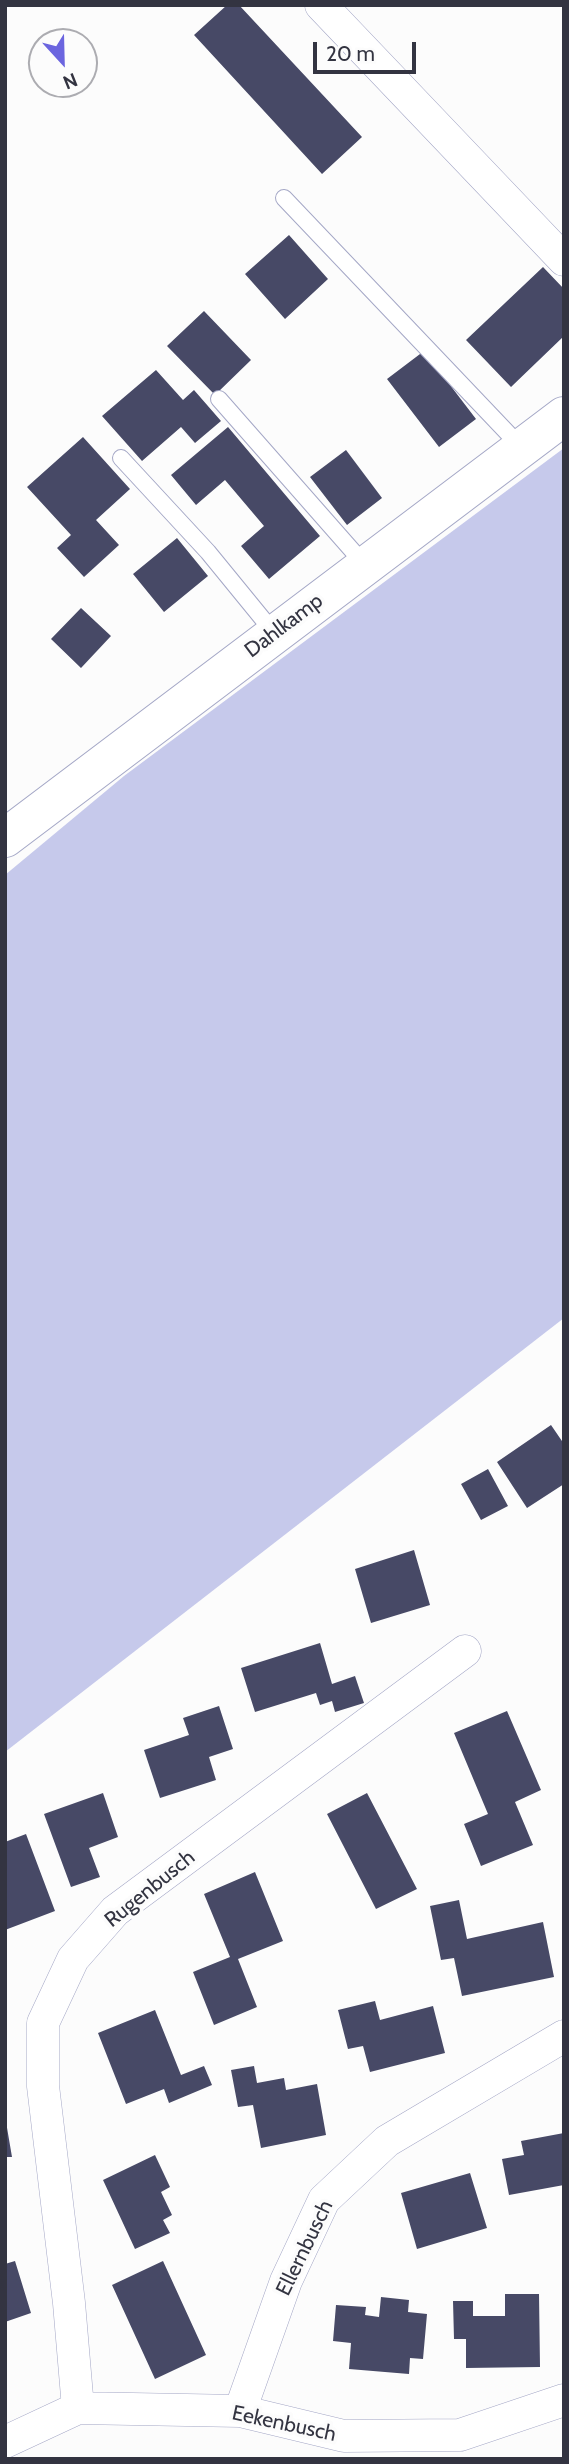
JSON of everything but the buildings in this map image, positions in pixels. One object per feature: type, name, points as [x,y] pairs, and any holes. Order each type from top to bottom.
[{"type":"street","points":[[321,5],[564,260]]},
{"type":"street","name":"Dahlkamp","points":[[5,838],[564,415]]},
{"type":"street","name":"Rugenbusch","points":[[78,2408],[43,2074],[43,2023],[72,1959],[115,1911],[465,1651]]},
{"type":"street","name":"Ellernbusch","points":[[240,2411],[286,2281],[324,2200],[387,2141],[564,2036]]},
{"type":"street","name":"Eekenbusch","points":[[5,2442],[78,2408],[240,2411],[344,2436],[460,2435],[564,2400]]},
{"type":"lane","points":[[284,198],[521,447]]},
{"type":"lane","points":[[219,399],[365,565]]},
{"type":"lane","points":[[121,458],[208,552],[275,634]]},
{"type":"shaded area","points":[[564,448],[564,1318],[5,1752],[5,875],[124,776]]}]
